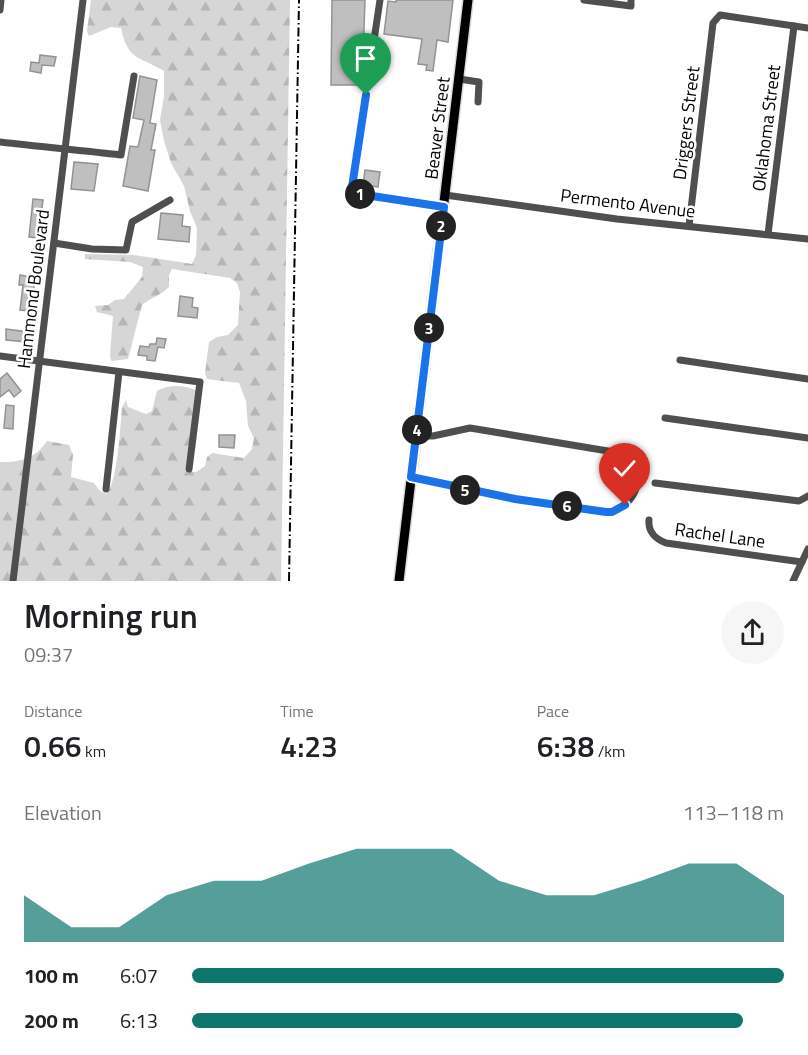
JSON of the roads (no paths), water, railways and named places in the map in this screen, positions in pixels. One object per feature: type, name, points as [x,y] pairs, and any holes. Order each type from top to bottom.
[{"type":"main road","name":"Beaver Street","points":[[399,581],[468,0]]},
{"type":"street","points":[[0,10],[1,0]]},
{"type":"street","name":"Hammond Boulevard","points":[[13,581],[83,0]]},
{"type":"street","points":[[380,0],[352,187],[359,194],[444,207]]},
{"type":"street","points":[[584,0],[631,3]]},
{"type":"street","name":"Driggers Street","points":[[689,226],[713,23],[720,15],[794,26]]},
{"type":"street","points":[[794,26],[808,28]]},
{"type":"street","name":"Oklahoma Street","points":[[768,234],[794,26]]},
{"type":"street","points":[[0,142],[64,151],[76,150],[121,155],[134,76]]},
{"type":"street","points":[[459,80],[479,82],[478,102]]},
{"type":"street","name":"Permento Avenue","points":[[445,195],[808,239]]},
{"type":"street","points":[[54,243],[92,249],[126,250],[132,222],[170,200]]},
{"type":"street","points":[[0,356],[200,382],[189,469]]},
{"type":"street","points":[[680,360],[808,379]]},
{"type":"street","points":[[106,489],[119,372]]},
{"type":"street","points":[[665,418],[808,438]]},
{"type":"street","points":[[411,477],[515,499],[606,512],[617,510],[630,500],[637,490],[636,462],[633,457],[620,453],[470,428],[416,436]]},
{"type":"street","points":[[655,483],[799,501],[808,496]]},
{"type":"street","name":"Rachel Lane","points":[[649,520],[651,531],[666,543],[802,562]]},
{"type":"street","points":[[793,581],[808,549]]},
{"type":"railway","points":[[289,581],[299,0]]}]
